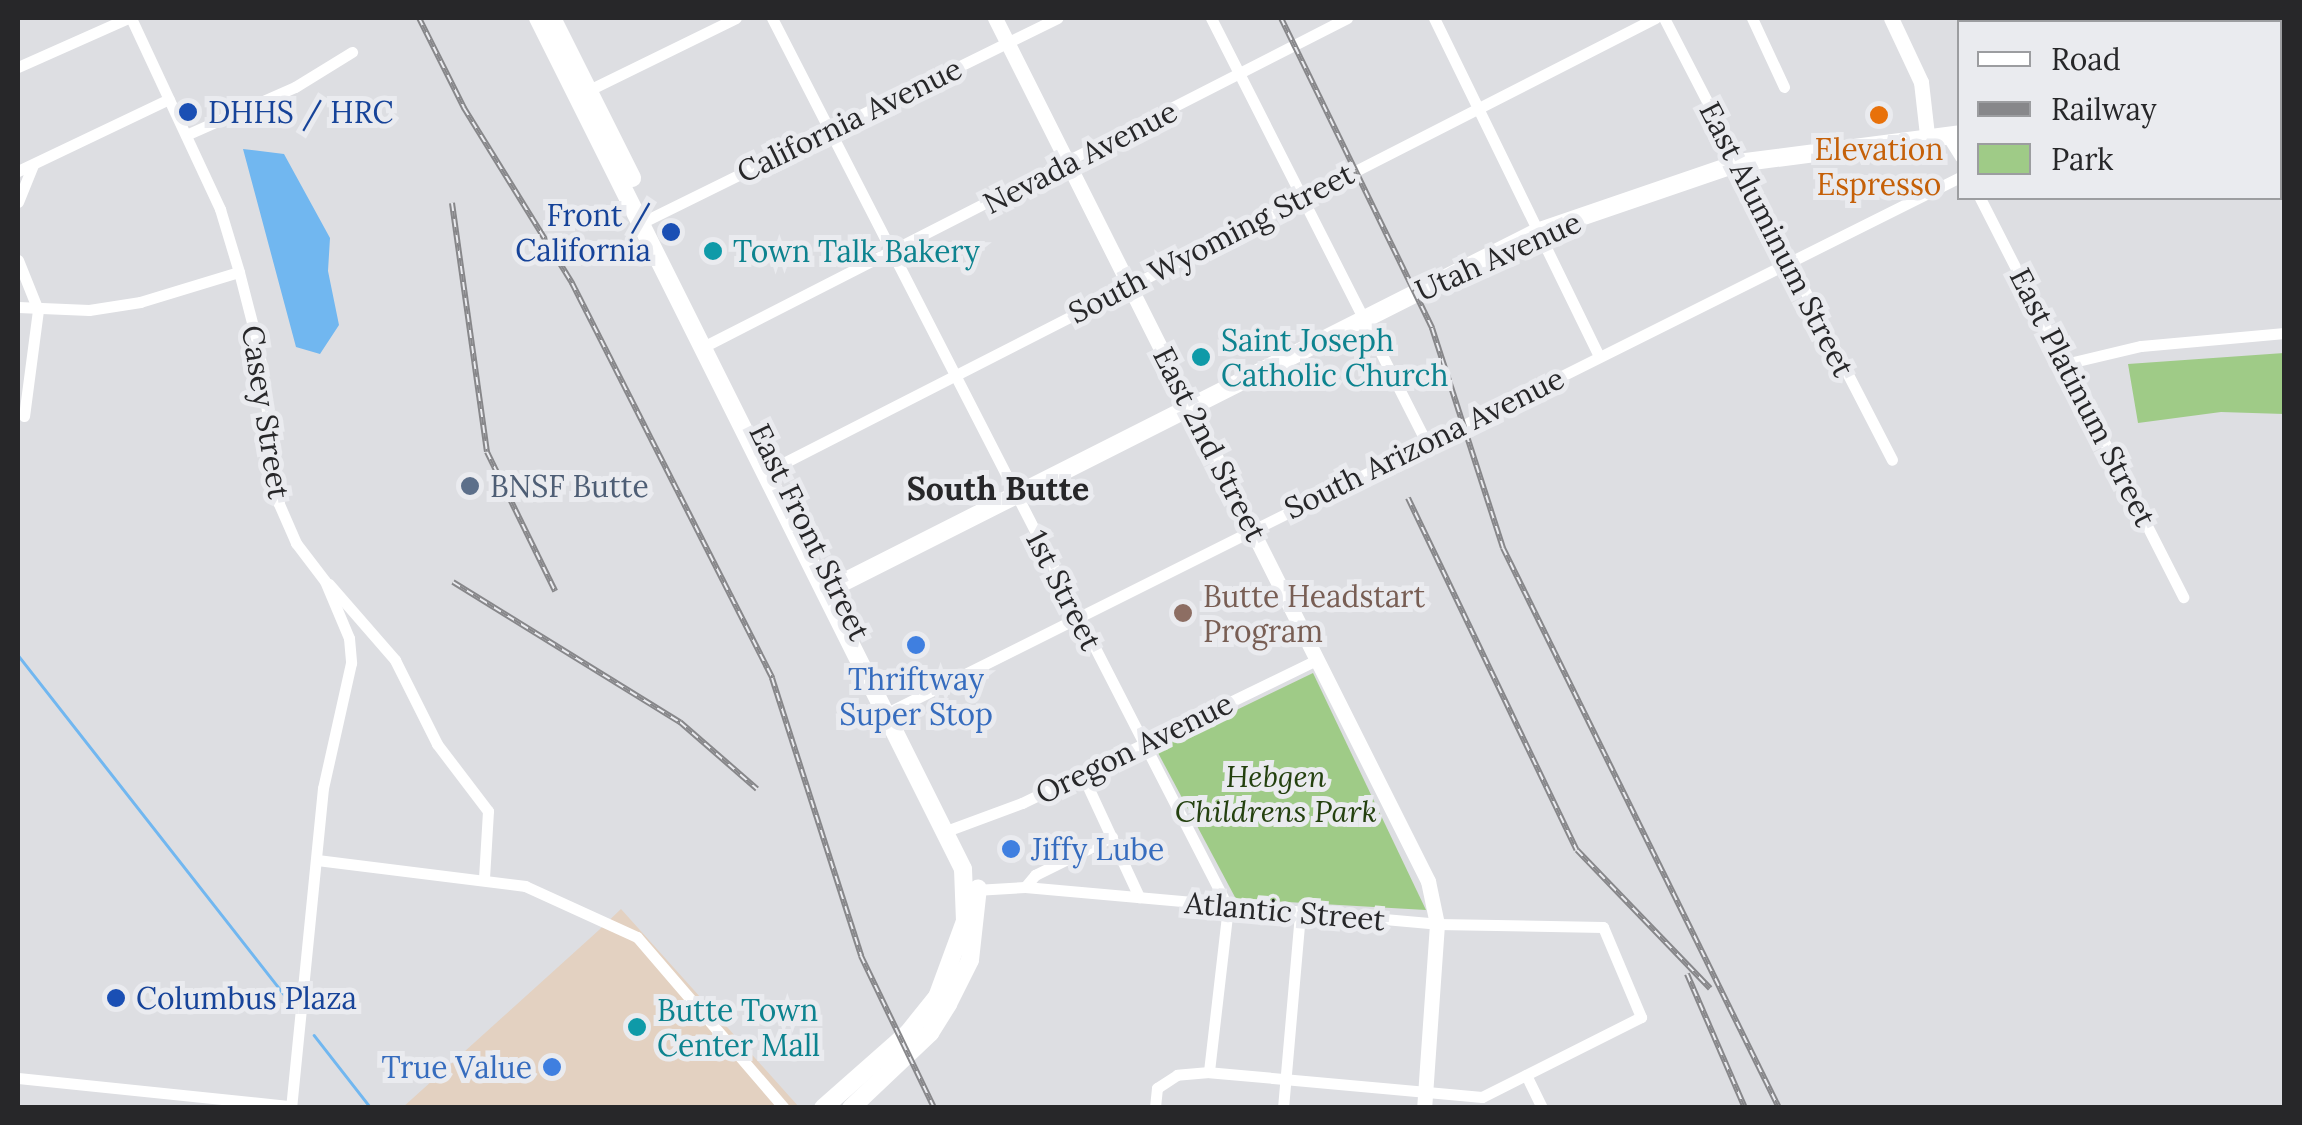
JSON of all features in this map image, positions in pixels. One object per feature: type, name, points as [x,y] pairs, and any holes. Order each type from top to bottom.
[{"type":"main road","name":"East Front Street","points":[[538,18],[583,93]]},
{"type":"main road","name":"East Front Street","points":[[552,18],[583,93],[646,220],[954,828],[973,890],[970,960],[948,1004],[910,1042]]},
{"type":"main road","name":"Utah Avenue","points":[[832,588],[1538,232],[1738,163],[1928,143],[1956,144]]},
{"type":"main road","points":[[823,1108],[893,1046],[910,1042]]},
{"type":"main road","points":[[854,1104],[910,1042]]},
{"type":"main road","points":[[854,1104],[855,1091],[893,1046]]},
{"type":"street","points":[[18,67],[130,18]]},
{"type":"street","name":"Casey Street","points":[[130,18],[186,134],[240,272],[259,350],[279,504],[296,544],[325,581],[350,638],[351,663],[331,736],[291,1107]]},
{"type":"street","points":[[583,93],[736,18]]},
{"type":"street","name":"1st Street","points":[[772,18],[1228,907]]},
{"type":"street","name":"East 2nd Street","points":[[994,18],[1428,880],[1437,924],[1424,1100]]},
{"type":"street","name":"California Avenue","points":[[646,220],[1057,18]]},
{"type":"street","points":[[1211,18],[1427,444]]},
{"type":"street","name":"Nevada Avenue","points":[[710,344],[1241,76],[1346,18]]},
{"type":"street","points":[[1434,18],[1599,356]]},
{"type":"street","name":"South Wyoming Street","points":[[773,469],[1129,282],[1655,18]]},
{"type":"street","name":"East Aluminum Street","points":[[1664,18],[1785,262],[1892,460]]},
{"type":"street","points":[[1752,18],[1784,86]]},
{"type":"street","points":[[1891,18],[1921,82],[1928,143]]},
{"type":"street","points":[[186,134],[296,87],[352,52]]},
{"type":"street","points":[[18,170],[169,99]]},
{"type":"street","points":[[18,202],[33,165]]},
{"type":"street","name":"South Arizona Avenue","points":[[894,709],[1957,178]]},
{"type":"street","name":"East Platinum Street","points":[[1981,200],[2069,364],[2183,597]]},
{"type":"street","points":[[18,260],[38,310],[24,416]]},
{"type":"street","points":[[18,307],[38,310],[140,302],[240,272]]},
{"type":"street","points":[[2069,364],[2141,346],[2284,334]]},
{"type":"street","points":[[325,581],[394,660],[437,744],[488,811],[484,878]]},
{"type":"street","name":"Oregon Avenue","points":[[954,828],[1082,774],[1316,660]]},
{"type":"street","points":[[1082,774],[1139,897]]},
{"type":"street","points":[[1025,887],[1035,875],[1112,837]]},
{"type":"street","points":[[317,860],[526,886],[637,937],[784,1108]]},
{"type":"street","name":"Atlantic Street","points":[[973,890],[1025,887],[1437,924],[1603,928],[1641,1017],[1526,1075]]},
{"type":"street","points":[[1209,1072],[1228,907]]},
{"type":"street","points":[[1283,1108],[1300,913]]},
{"type":"street","points":[[1155,1108],[1157,1088],[1178,1074],[1209,1072],[1424,1100],[1482,1097],[1526,1075],[1542,1108]]},
{"type":"street","points":[[18,1078],[291,1107]]},
{"type":"street","points":[[125,1108],[127,1090]]},
{"type":"shaded area","points":[[621,909],[799,1107],[402,1108],[599,930]]},
{"type":"green space","points":[[2284,353],[2284,414],[2221,412],[2138,423],[2128,364]]},
{"type":"green space","name":"Hebgen Childrens Park","points":[[1313,673],[1426,910],[1236,899],[1156,749]]},
{"type":"water","points":[[243,149],[284,154],[330,238],[328,271],[339,325],[320,354],[296,347]]},
{"type":"waterway","points":[[18,655],[290,1002]]},
{"type":"waterway","points":[[314,1035],[371,1108]]},
{"type":"railway","points":[[419,18],[464,108],[572,283],[772,678],[861,956],[934,1108]]},
{"type":"railway","points":[[1281,18],[1432,328],[1503,548],[1779,1108]]},
{"type":"railway","points":[[452,203],[487,452],[555,591]]},
{"type":"railway","points":[[1408,498],[1577,850],[1710,988]]},
{"type":"railway","points":[[453,582],[680,722],[757,789]]},
{"type":"railway","points":[[1687,974],[1745,1108]]},
{"type":"place","name":"DHHS / HRC","points":[[188,112]]},
{"type":"place","name":"Elevation Espresso","points":[[1879,115]]},
{"type":"place","name":"Front / California","points":[[671,232]]},
{"type":"place","name":"Town Talk Bakery","points":[[713,251]]},
{"type":"place","name":"Saint Joseph Catholic Church","points":[[1201,357]]},
{"type":"place","name":"BNSF Butte","points":[[470,486]]},
{"type":"place","name":"Butte Headstart Program","points":[[1183,613]]},
{"type":"place","name":"Thriftway Super Stop","points":[[916,645]]},
{"type":"place","name":"Jiffy Lube","points":[[1011,849]]},
{"type":"place","name":"Columbus Plaza","points":[[116,998]]},
{"type":"place","name":"Butte Town Center Mall","points":[[637,1027]]},
{"type":"place","name":"True Value","points":[[552,1067]]},
{"type":"district","name":"South Butte","points":[[998,489]]}]
